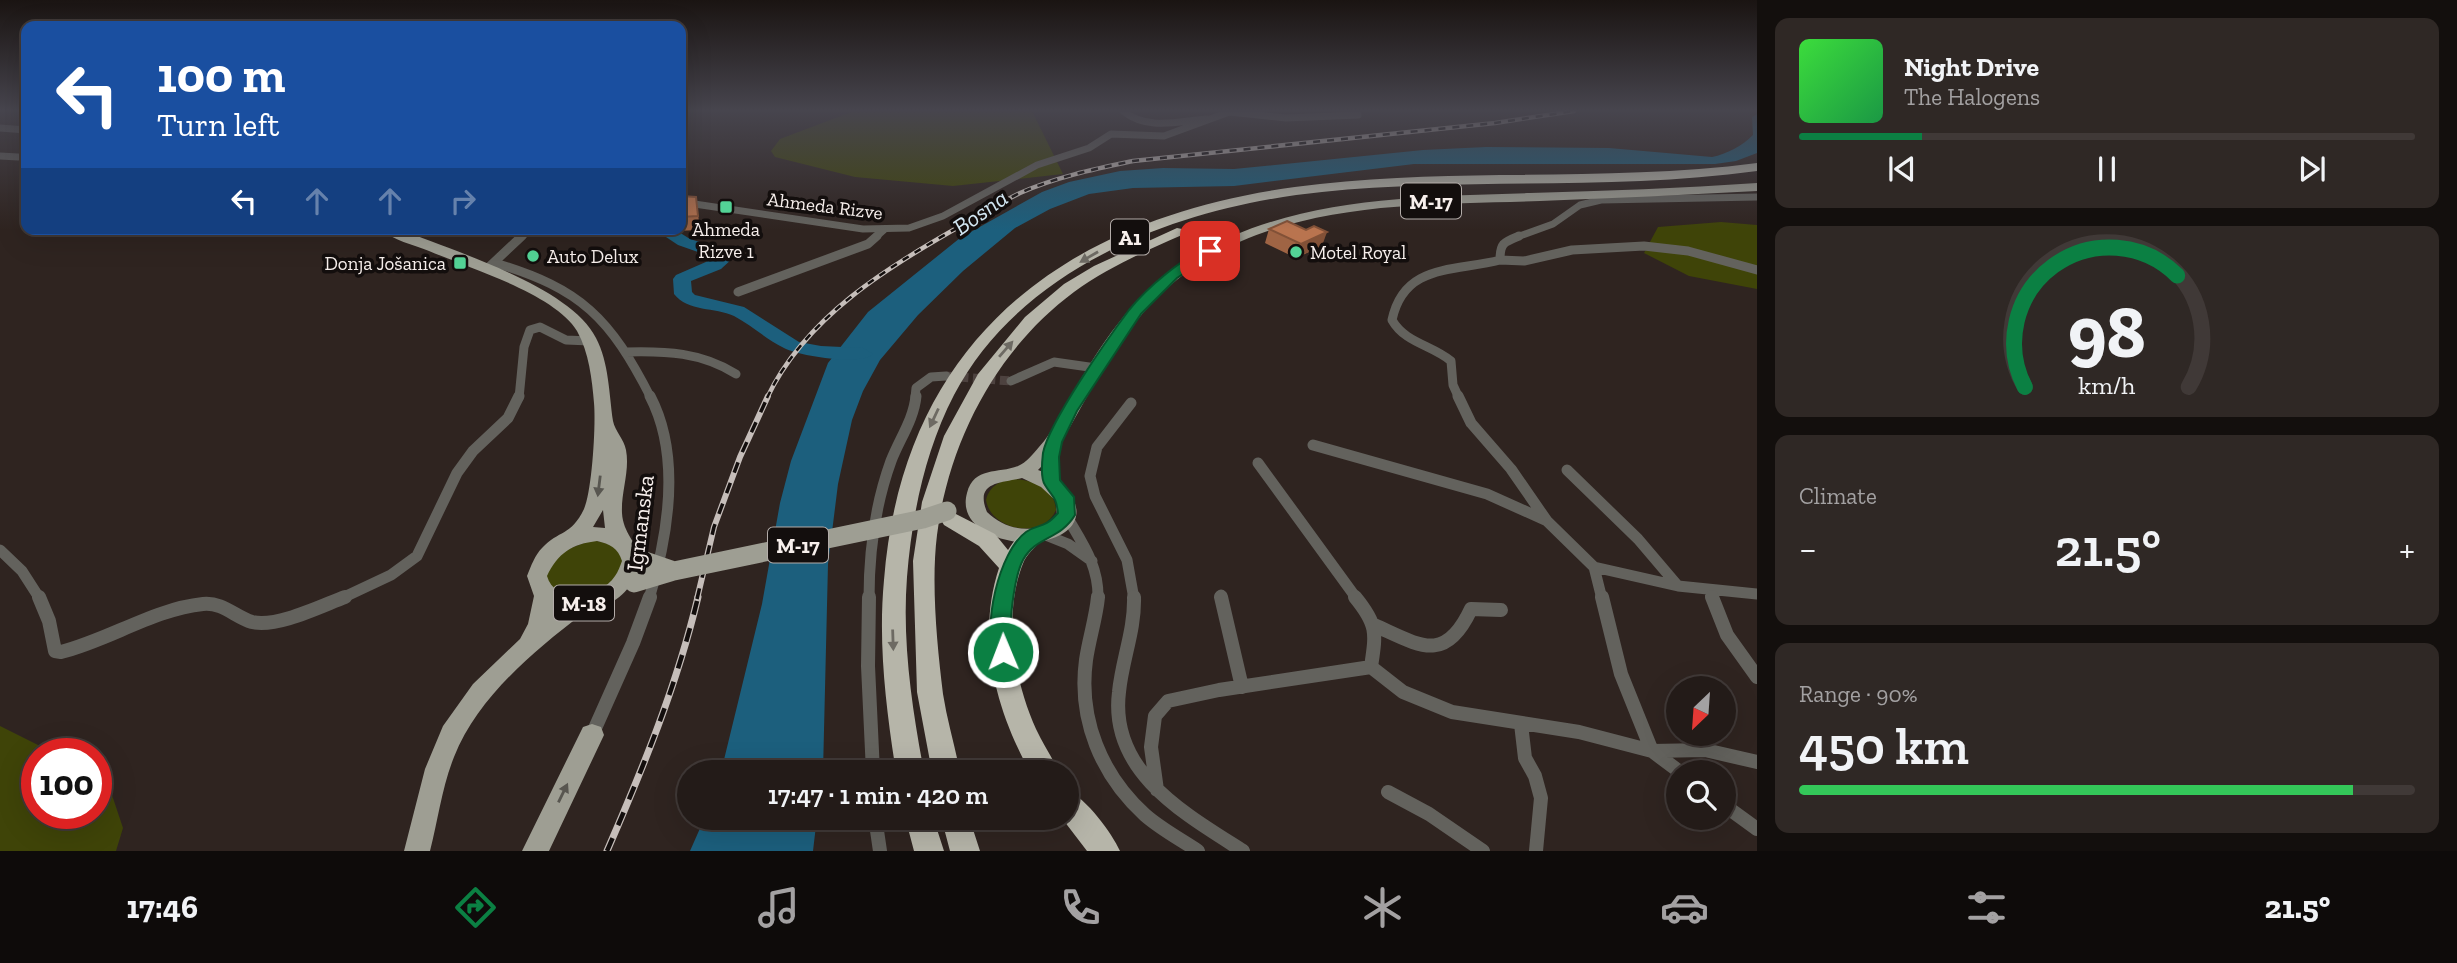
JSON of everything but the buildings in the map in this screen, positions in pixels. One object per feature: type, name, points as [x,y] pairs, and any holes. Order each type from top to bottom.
[{"type":"highway","name":"A1","points":[[907,760],[895,680],[892,612],[899,541],[910,479],[932,421],[955,377],[993,330],[1027,296],[1099,251],[1141,232],[1189,214],[1263,196],[1378,183],[1654,175],[1757,167]]},
{"type":"highway","name":"A1","points":[[944,760],[931,699],[924,586],[926,534],[952,440],[969,403],[991,366],[1054,298],[1092,273],[1142,246],[1188,227],[1267,206],[1318,198],[1403,191],[1681,182],[1757,176]]},
{"type":"highway","points":[[949,517],[987,540],[1004,561]]},
{"type":"highway","points":[[991,526],[1003,550],[1006,588]]},
{"type":"highway","points":[[1037,760],[1010,697],[1001,631],[1006,588],[1014,558],[1038,535]]},
{"type":"highway","points":[[1079,818],[1105,851]]},
{"type":"highway","points":[[923,830],[929,851]]},
{"type":"highway","points":[[959,830],[965,851]]},
{"type":"main road","name":"M-17","points":[[1023,472],[1054,442],[1096,368],[1135,312],[1172,276],[1210,251],[1286,220],[1363,205],[1656,195],[1757,187]]},
{"type":"main road","name":"M-18","points":[[401,235],[445,254],[489,267],[552,300],[572,316],[590,341],[603,394],[605,425],[595,506],[583,528],[572,539],[553,550],[540,564],[538,586],[554,601],[579,604],[600,599],[626,586],[631,571],[631,551],[611,520],[618,462],[616,443],[605,425]]},
{"type":"main road","name":"M-17","points":[[1051,482],[1054,442]]},
{"type":"main road","points":[[949,517],[975,495],[987,479],[998,474],[1023,472],[1051,482],[1065,497],[1066,515],[1062,523],[1038,535]]},
{"type":"main road","points":[[975,495],[979,514],[991,526]]},
{"type":"main road","name":"M-17","points":[[626,586],[674,571],[923,519],[949,517],[975,520],[1020,536],[1038,535]]},
{"type":"main road","points":[[572,539],[597,534],[674,571]]},
{"type":"main road","name":"M-18","points":[[527,646],[539,625],[545,595]]},
{"type":"main road","name":"M-18","points":[[418,851],[441,758],[452,733],[476,698],[527,646],[579,604]]},
{"type":"main road","points":[[534,851],[592,735]]},
{"type":"street","name":"Ahmeda Rizve","points":[[686,203],[884,230],[909,228],[943,216],[1022,171],[1081,151]]},
{"type":"street","points":[[0,156],[18,157]]},
{"type":"street","points":[[1500,260],[1498,252],[1503,242],[1553,224],[1580,205],[1656,195],[1757,197]]},
{"type":"street","points":[[738,292],[868,244],[884,230]]},
{"type":"street","points":[[489,267],[525,235]]},
{"type":"street","points":[[1757,270],[1688,251],[1643,246],[1572,250],[1524,261],[1500,260],[1438,271],[1419,278],[1402,292],[1392,320],[1404,335],[1451,361],[1453,385],[1466,416],[1511,469],[1548,521],[1594,566],[1678,586],[1757,594]]},
{"type":"street","name":"Igmanska","points":[[489,267],[554,282],[578,296],[600,316],[644,381],[662,430],[668,459],[668,508],[663,548],[649,602],[631,652],[592,735]]},
{"type":"street","points":[[0,550],[36,587],[50,620],[55,651],[61,653],[200,604],[225,606],[247,620],[260,623],[330,602],[384,579],[416,557],[440,502],[469,455],[503,424],[519,401],[526,337],[530,330],[540,327],[566,340],[578,343],[590,341]]},
{"type":"street","points":[[626,352],[694,354],[720,362],[736,374]]},
{"type":"street","points":[[1011,381],[1031,375],[1040,366],[1052,362],[1074,362],[1096,368]]},
{"type":"street","points":[[872,760],[868,666],[869,562],[880,500],[891,462],[915,406],[916,388],[931,377],[946,376]]},
{"type":"street","points":[[1131,403],[1094,452],[1090,479],[1095,496],[1120,543],[1134,589],[1133,615],[1118,699],[1118,723],[1126,751],[1157,790],[1243,851]]},
{"type":"street","points":[[1313,446],[1487,494],[1548,521]]},
{"type":"street","points":[[1258,463],[1329,564],[1356,595],[1374,625],[1376,630],[1371,667]]},
{"type":"street","points":[[1567,470],[1638,539],[1678,586]]},
{"type":"street","points":[[1066,515],[1089,548],[1097,574],[1098,592],[1086,662],[1084,699],[1095,748],[1108,772],[1145,815],[1198,851]]},
{"type":"street","points":[[1038,535],[1068,544],[1092,562]]},
{"type":"street","points":[[1594,566],[1622,674],[1652,751]]},
{"type":"street","points":[[1709,590],[1727,635],[1757,677]]},
{"type":"street","points":[[1221,595],[1242,687]]},
{"type":"street","points":[[1374,625],[1409,641],[1439,647],[1448,645],[1462,629],[1471,609],[1501,610]]},
{"type":"street","points":[[1157,790],[1151,747],[1155,716],[1168,701],[1371,667],[1403,692],[1426,703],[1469,716],[1579,732],[1652,751],[1666,762]]},
{"type":"street","points":[[1521,724],[1525,758],[1535,776],[1541,798],[1536,851]]},
{"type":"street","points":[[1652,751],[1681,746],[1727,752],[1757,762]]},
{"type":"street","points":[[1388,792],[1429,814],[1483,851]]},
{"type":"street","points":[[1736,814],[1757,829]]},
{"type":"street","points":[[877,830],[880,851]]},
{"type":"green space","points":[[771,151],[1052,151],[1063,174],[953,186],[855,177],[775,157]]},
{"type":"green space","points":[[1721,222],[1757,225],[1757,289],[1689,276],[1644,253],[1658,227]]},
{"type":"green space","points":[[1014,479],[1035,483],[1052,496],[1056,510],[1049,519],[1040,525],[1018,528],[997,519],[990,511],[986,500],[993,487]]},
{"type":"green space","points":[[592,540],[615,545],[625,561],[609,589],[570,600],[544,583],[555,554]]},
{"type":"green space","points":[[0,726],[24,738],[21,738],[21,829],[112,829],[112,795],[123,828],[116,851],[0,851]]},
{"type":"water","points":[[1416,151],[1640,151],[1712,157],[1730,151],[1757,151],[1736,161],[1715,164],[1414,164],[1234,186],[1133,188],[1089,194],[1050,209],[1015,228],[963,271],[918,315],[880,360],[863,391],[852,420],[838,484],[828,564],[823,760],[724,760],[762,604],[780,503],[791,461],[828,363],[868,312],[960,238],[1042,192],[1069,182],[1120,171],[1163,168],[1234,169]]},
{"type":"water","points":[[699,830],[815,830],[813,851],[690,851]]},
{"type":"waterway","points":[[672,235],[725,258],[682,279],[683,294],[689,299],[738,311],[793,346],[821,352],[863,354]]},
{"type":"tunnel","points":[[946,376],[1011,381]]},
{"type":"railway","points":[[767,397],[783,369],[803,343],[826,318],[852,296],[936,240],[1013,197],[1048,182],[1090,170],[1133,161],[1231,151]]},
{"type":"railway","points":[[697,599],[714,527],[740,457],[767,397]]},
{"type":"railway","points":[[607,851],[658,726],[690,630],[698,597]]},
{"type":"place","name":"Ahmeda Rizve 1","points":[[726,207]]},
{"type":"place","name":"Motel Royal","points":[[1296,252]]},
{"type":"place","name":"Auto Delux","points":[[533,256]]},
{"type":"place","name":"Donja Jošanica","points":[[460,263]]},
{"type":"route","points":[[1003,652],[1001,631],[1006,588],[1014,558],[1033,536],[1054,530],[1066,515],[1068,506],[1065,497],[1051,482],[1051,457],[1054,442],[1069,411],[1135,312],[1172,276],[1210,251]]},
{"type":"water label","name":"Bosna","points":[[980,212]]}]
